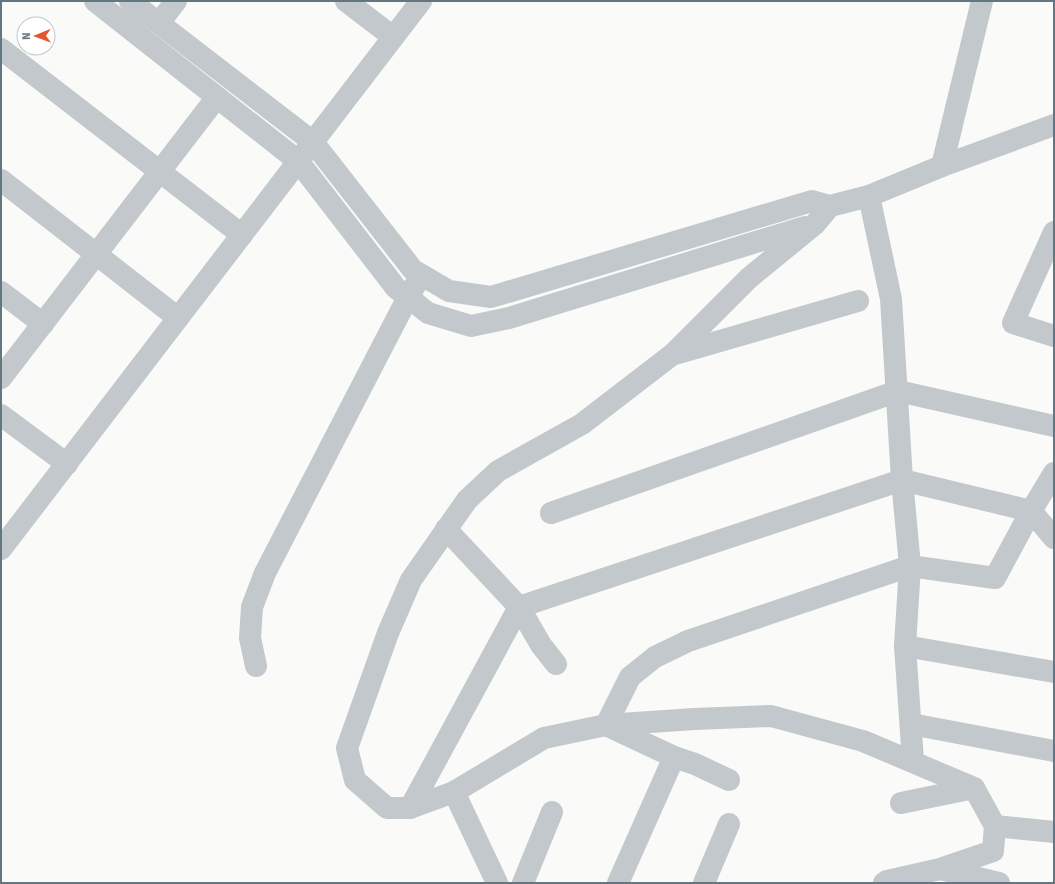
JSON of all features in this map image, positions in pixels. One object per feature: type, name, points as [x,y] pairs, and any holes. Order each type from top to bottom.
[{"type":"street","points":[[95,1],[298,161],[396,288],[428,312],[471,326],[509,318],[815,224]]},
{"type":"street","points":[[130,1],[313,142],[413,270],[449,291],[491,297],[812,201],[830,206],[869,196],[942,166],[1054,125]]},
{"type":"street","points":[[159,23],[176,1]]},
{"type":"street","points":[[346,1],[393,37]]},
{"type":"street","points":[[1,549],[421,1]]},
{"type":"street","points":[[942,166],[982,1]]},
{"type":"street","points":[[1,49],[242,235]]},
{"type":"street","points":[[1,378],[217,97]]},
{"type":"street","points":[[1,180],[178,318]]},
{"type":"street","points":[[869,196],[891,299],[898,391],[902,480],[910,566],[905,646],[913,761]]},
{"type":"street","points":[[830,206],[815,224],[749,278],[673,354],[582,424],[498,471],[467,500],[411,580],[388,633],[347,748],[355,780],[387,808],[410,808],[454,792],[544,738],[606,725],[771,716],[863,740],[974,788],[995,826],[992,882],[940,869]]},
{"type":"street","points":[[1054,232],[1013,322],[1054,336]]},
{"type":"street","points":[[256,666],[250,638],[252,607],[265,573],[408,297],[422,275]]},
{"type":"street","points":[[1,292],[43,324]]},
{"type":"street","points":[[673,354],[858,301]]},
{"type":"street","points":[[551,513],[898,391],[1054,426]]},
{"type":"street","points":[[1,415],[66,464]]},
{"type":"street","points":[[606,725],[630,677],[655,657],[688,641],[910,566],[995,578],[1031,511],[1054,473]]},
{"type":"street","points":[[410,808],[519,607],[902,480],[1031,511],[1054,538]]},
{"type":"street","points":[[446,529],[519,607],[541,645],[556,664]]},
{"type":"street","points":[[905,646],[1054,672]]},
{"type":"street","points":[[910,724],[1054,751]]},
{"type":"street","points":[[606,725],[674,757],[696,764],[729,780]]},
{"type":"street","points":[[618,883],[674,757]]},
{"type":"street","points":[[901,803],[974,788]]},
{"type":"street","points":[[454,792],[497,883]]},
{"type":"street","points":[[523,883],[552,812]]},
{"type":"street","points":[[704,883],[729,824]]},
{"type":"street","points":[[995,826],[1054,832]]},
{"type":"street","points":[[884,883],[887,881],[940,869],[993,851]]}]
